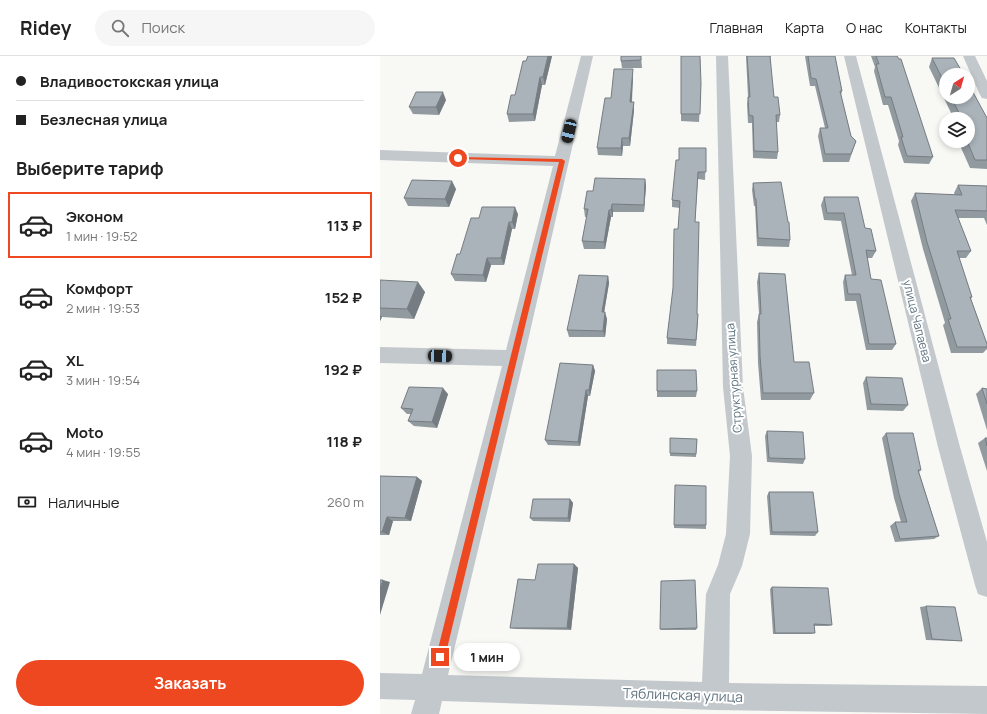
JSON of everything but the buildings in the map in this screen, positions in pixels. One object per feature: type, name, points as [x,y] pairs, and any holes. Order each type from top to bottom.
[{"type":"street","points":[[425,714],[514,358],[587,56]]},
{"type":"street","name":"Структурная улица","points":[[716,696],[718,594],[730,566],[738,534],[740,456],[733,387],[722,56]]},
{"type":"street","name":"улица Чапаева","points":[[850,56],[949,447],[987,585]]},
{"type":"street","points":[[969,56],[987,95]]},
{"type":"street","points":[[380,155],[562,161]]},
{"type":"street","points":[[380,355],[514,358]]},
{"type":"street","name":"Тяблинская улица","points":[[380,686],[433,686],[716,696],[987,700]]},
{"type":"route","points":[[440,657],[562,161],[458,158]]}]
